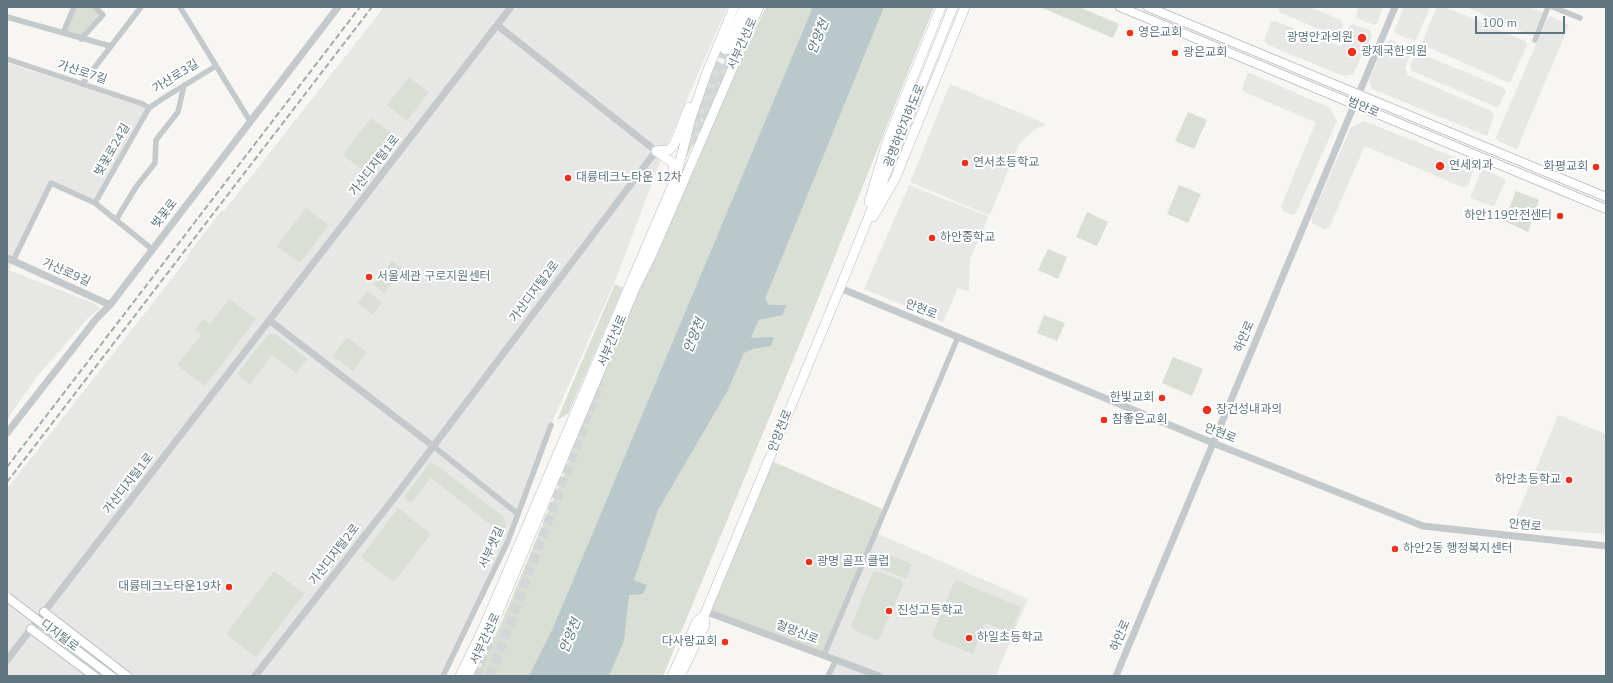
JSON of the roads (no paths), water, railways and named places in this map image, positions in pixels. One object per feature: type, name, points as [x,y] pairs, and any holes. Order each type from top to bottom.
[{"type":"main road","name":"서부간선로","points":[[460,676],[488,617],[650,241],[676,177],[691,118],[707,72],[734,7]]},
{"type":"main road","points":[[744,7],[729,51],[752,7]]},
{"type":"main road","name":"서부간선로","points":[[468,676],[478,656],[636,286],[653,252],[759,7]]},
{"type":"main road","points":[[744,44],[763,7]]},
{"type":"main road","points":[[857,246],[887,142],[941,7]]},
{"type":"main road","name":"광명하안지하도로","points":[[857,246],[953,7]]},
{"type":"main road","points":[[857,246],[895,179],[965,7]]},
{"type":"main road","name":"범안로","points":[[1120,7],[1606,208]]},
{"type":"main road","name":"범안로","points":[[1148,7],[1606,198]]},
{"type":"main road","points":[[656,151],[669,150],[674,145],[692,100],[707,72]]},
{"type":"main road","points":[[644,252],[674,170],[672,163],[656,151]]},
{"type":"main road","name":"안양천로","points":[[706,614],[857,246]]},
{"type":"main road","name":"디지털로","points":[[7,597],[111,676]]},
{"type":"main road","points":[[44,612],[127,676]]},
{"type":"main road","points":[[672,676],[697,621],[706,614]]},
{"type":"main road","points":[[680,676],[704,625],[706,614]]},
{"type":"main road","points":[[31,629],[94,676]]},
{"type":"main road","points":[[472,676],[478,656]]},
{"type":"street","points":[[63,33],[74,7]]},
{"type":"street","points":[[82,39],[103,15],[95,7]]},
{"type":"street","points":[[82,84],[141,7]]},
{"type":"street","name":"가산로3길","points":[[180,7],[250,121]]},
{"type":"street","name":"벚꽃로","points":[[7,433],[96,319],[110,304],[338,7]]},
{"type":"street","name":"가산디지털1로","points":[[7,660],[511,7]]},
{"type":"street","name":"하안로","points":[[1116,676],[1395,7]]},
{"type":"street","points":[[1535,40],[1548,7]]},
{"type":"street","points":[[1553,7],[1580,18]]},
{"type":"street","points":[[7,17],[110,46]]},
{"type":"street","points":[[497,25],[656,151]]},
{"type":"street","name":"가산로7길","points":[[7,59],[143,104],[149,108]]},
{"type":"street","name":"가산로3길","points":[[149,108],[216,66]]},
{"type":"street","points":[[116,220],[136,187],[155,163],[156,140],[178,112],[184,85]]},
{"type":"street","name":"벚꽃로24길","points":[[95,203],[149,108]]},
{"type":"street","name":"가산디지털2로","points":[[255,676],[433,446],[656,151]]},
{"type":"street","name":"가산로9길","points":[[95,203],[51,183],[10,259],[110,304]]},
{"type":"street","points":[[95,203],[152,249]]},
{"type":"street","name":"안현로","points":[[840,288],[1213,443],[1422,526],[1606,546]]},
{"type":"street","points":[[270,320],[518,514]]},
{"type":"street","points":[[824,656],[958,337]]},
{"type":"street","name":"서부샛길","points":[[442,676],[508,541],[552,425]]},
{"type":"street","name":"철망산로","points":[[706,614],[879,676]]},
{"type":"street","points":[[828,676],[836,660]]},
{"type":"water","name":"안양천","points":[[813,7],[884,7],[765,299],[769,305],[786,305],[783,315],[759,320],[751,337],[774,337],[771,346],[753,349],[744,353],[728,390],[658,510],[634,580],[647,585],[643,594],[629,595],[624,641],[609,676],[529,676],[553,628]]},
{"type":"tunnel","points":[[690,133],[725,50]]},
{"type":"tunnel","points":[[695,145],[733,53]]},
{"type":"tunnel","points":[[490,676],[600,383]]},
{"type":"tunnel","points":[[476,676],[491,636]]},
{"type":"railway","points":[[7,467],[360,7]]},
{"type":"railway","points":[[7,482],[372,7]]},
{"type":"place","name":"영은교회","points":[[1130,33]]},
{"type":"place","name":"광명안과의원","points":[[1362,38]]},
{"type":"place","name":"광제국한의원","points":[[1352,52]]},
{"type":"place","name":"광은교회","points":[[1175,53]]},
{"type":"place","name":"연서초등학교","points":[[965,163]]},
{"type":"place","name":"연세외과","points":[[1440,166]]},
{"type":"place","name":"화평교회","points":[[1596,167]]},
{"type":"place","name":"대륭테크노타운 12차","points":[[568,178]]},
{"type":"place","name":"하안119안전센터","points":[[1560,216]]},
{"type":"place","name":"하안중학교","points":[[932,238]]},
{"type":"place","name":"서울세관 구로지원센터","points":[[369,277]]},
{"type":"place","name":"한빛교회","points":[[1162,398]]},
{"type":"place","name":"장건성내과의","points":[[1207,410]]},
{"type":"place","name":"참좋은교회","points":[[1104,420]]},
{"type":"place","name":"하안초등학교","points":[[1569,480]]},
{"type":"place","name":"하안2동 행정복지센터","points":[[1395,549]]},
{"type":"place","name":"광명 골프 클럽","points":[[809,562]]},
{"type":"place","name":"대륭테크노타운19차","points":[[229,587]]},
{"type":"place","name":"진성고등학교","points":[[889,611]]},
{"type":"place","name":"하일초등학교","points":[[969,638]]},
{"type":"place","name":"다사랑교회","points":[[725,642]]}]
